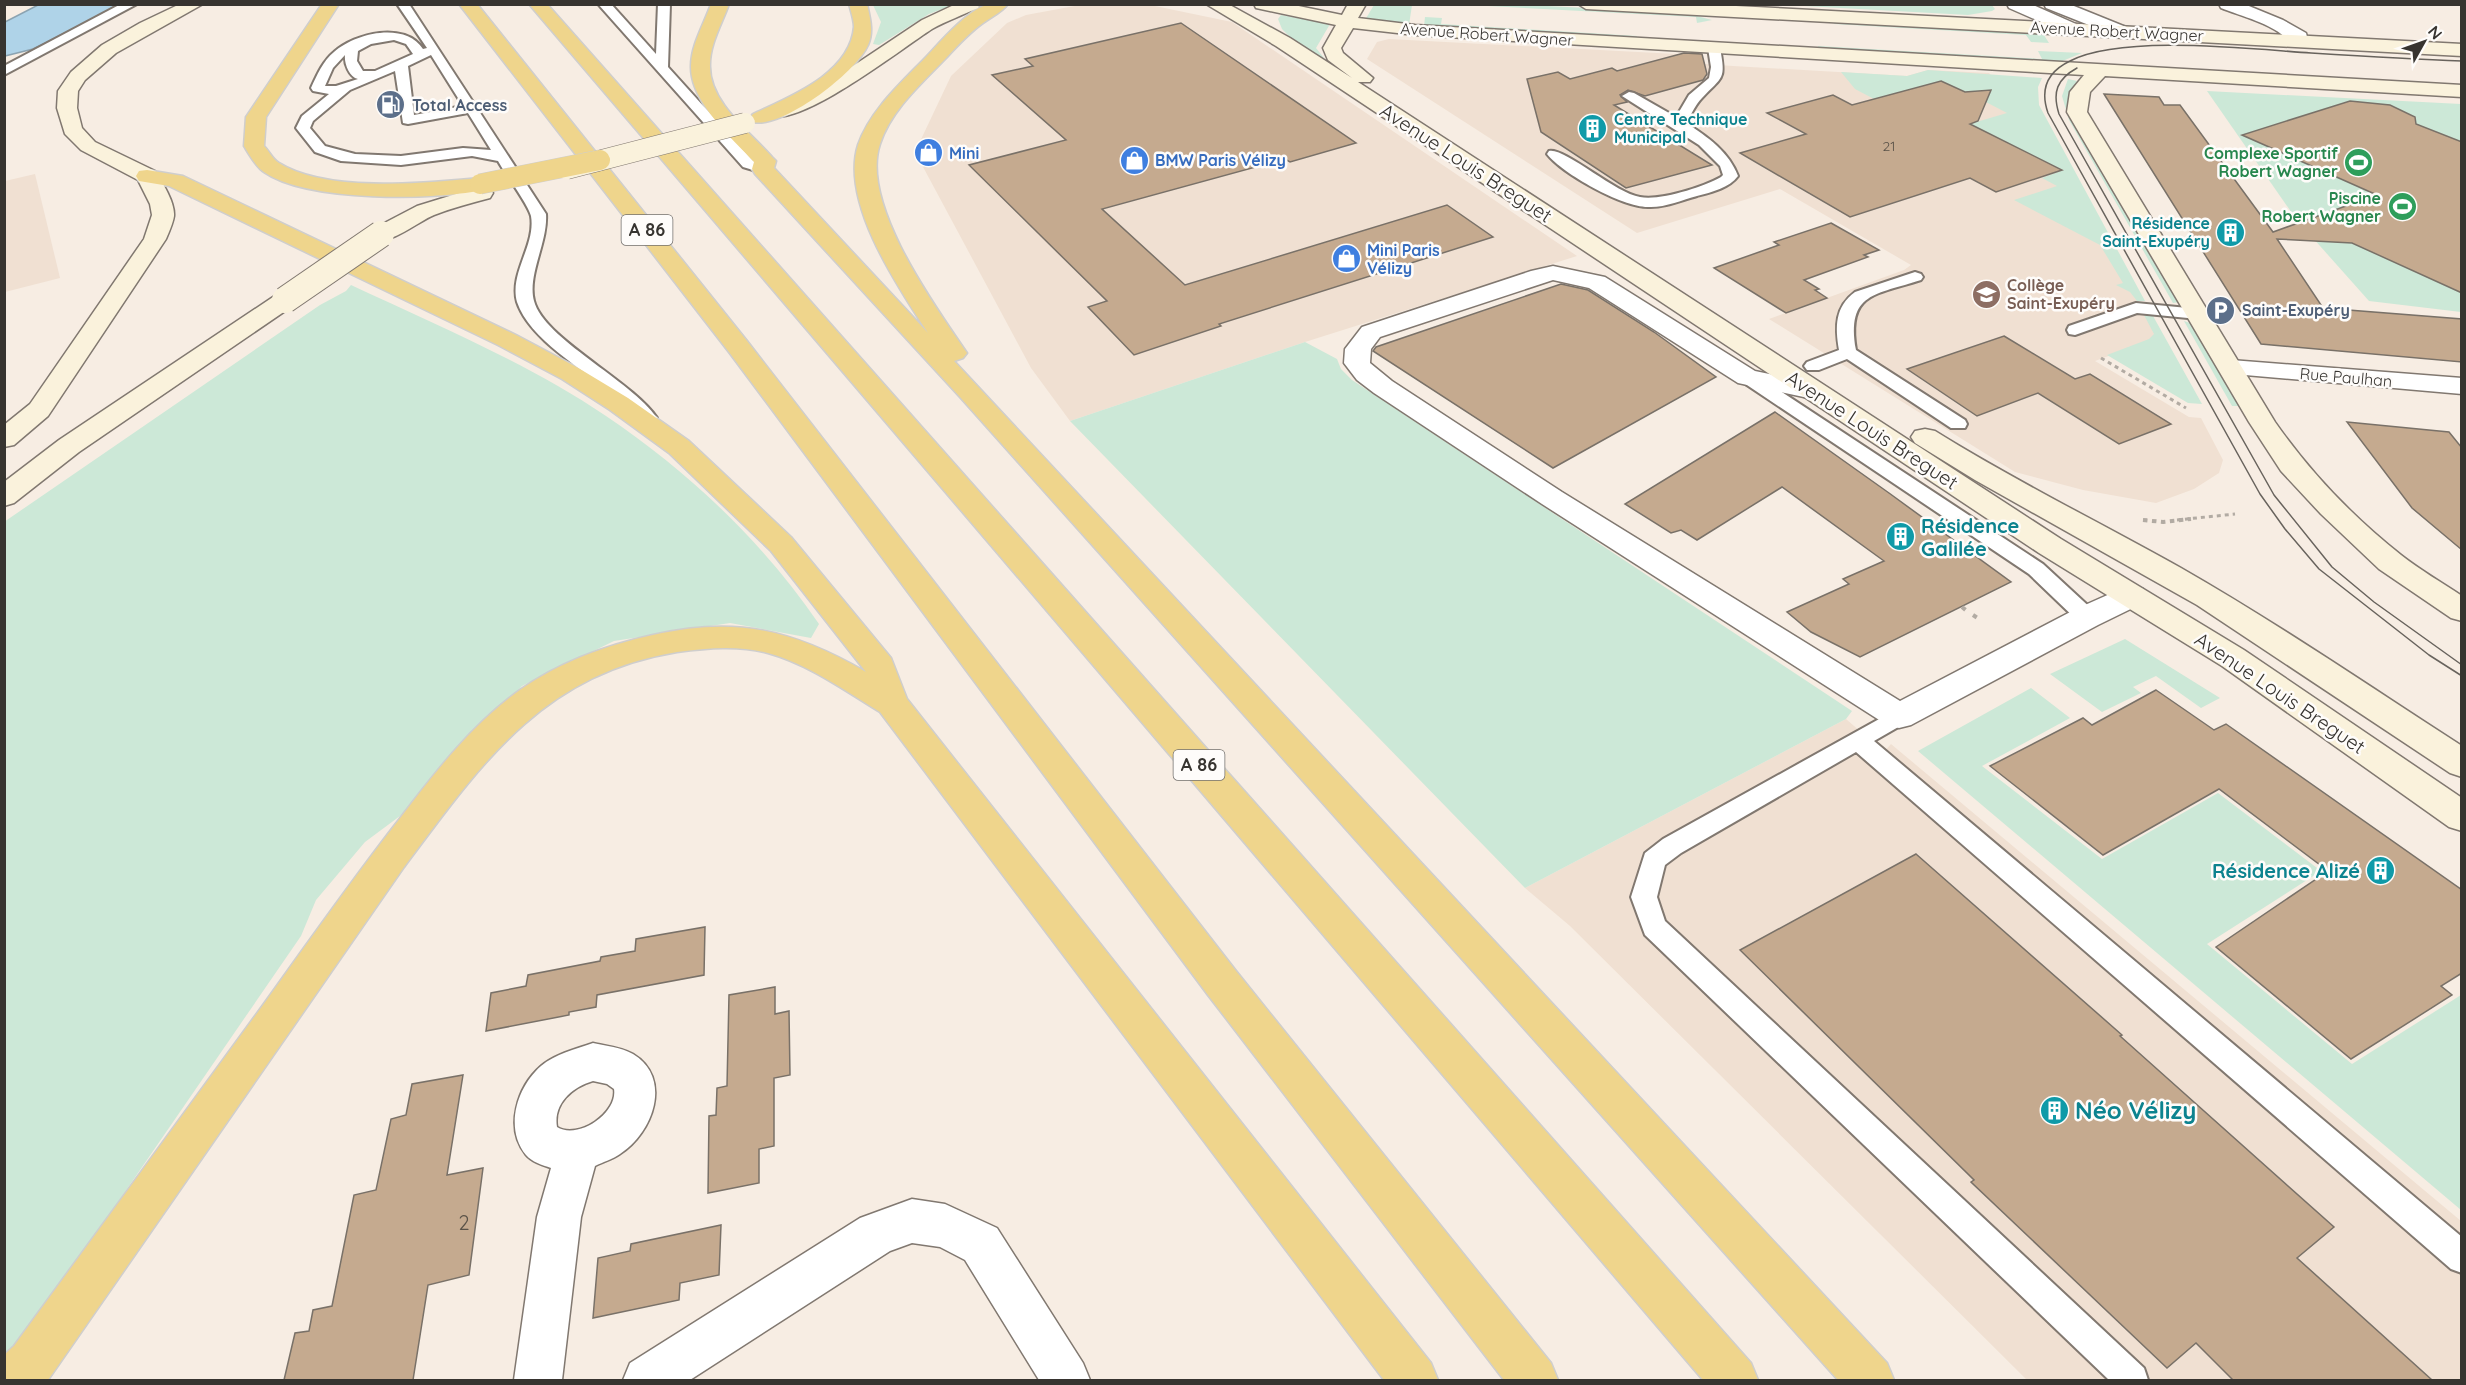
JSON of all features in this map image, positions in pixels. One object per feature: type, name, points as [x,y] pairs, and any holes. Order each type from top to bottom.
[{"type":"highway","points":[[332,4],[256,117],[251,130],[256,152],[278,170],[293,177],[335,188],[386,191],[481,188]]},
{"type":"highway","name":"A 86","points":[[466,4],[604,175],[817,448],[1180,929],[1534,1380]]},
{"type":"highway","name":"A 86","points":[[537,4],[1734,1380]]},
{"type":"highway","points":[[720,4],[702,55],[701,80],[716,105],[765,161],[763,169],[828,244],[972,395],[1870,1380]]},
{"type":"highway","points":[[752,121],[830,80],[850,60],[859,48],[863,34],[864,21],[858,4]]},
{"type":"highway","points":[[972,395],[964,368],[928,315],[878,224],[868,196],[864,175],[866,154],[874,135],[894,102],[966,27],[1000,4]]},
{"type":"highway","points":[[147,176],[175,181],[507,340],[610,398],[679,447],[781,544],[880,666],[892,703],[1414,1380]]},
{"type":"highway","points":[[14,1380],[31,1363],[446,784],[494,731],[519,708],[546,690],[610,659],[642,648],[672,642],[715,638],[761,640],[817,658],[892,703]]},
{"type":"main road","points":[[4,438],[39,410],[155,239],[163,215],[147,176],[88,146],[72,130],[67,108],[68,92],[78,76],[108,49],[146,27],[195,4]]},
{"type":"main road","points":[[4,497],[69,446],[381,234],[425,211],[481,188],[752,121],[830,90],[928,24],[972,4]]},
{"type":"main road","name":"Avenue Louis Breguet","points":[[1214,4],[1283,42],[1813,379],[2168,575],[2273,637],[2462,764]]},
{"type":"main road","points":[[1357,4],[1332,48],[1350,46],[1386,27]]},
{"type":"main road","name":"Avenue Robert Wagner","points":[[1586,4],[2462,50]]},
{"type":"main road","points":[[1274,6],[1270,21],[1283,42]]},
{"type":"main road","name":"Avenue Robert Wagner","points":[[1274,6],[1347,22],[1386,27],[2462,91]]},
{"type":"main road","points":[[1706,10],[1725,21],[1731,30],[1730,36],[1714,48]]},
{"type":"main road","name":"Avenue Robert Wagner","points":[[1773,14],[1751,25],[1750,30],[1758,38],[1783,52]]},
{"type":"main road","name":"Avenue Louis Breguet","points":[[1350,46],[1364,79],[1813,379],[2050,546],[2232,658],[2462,817]]},
{"type":"main road","points":[[2101,69],[2080,89],[2076,98],[2077,112],[2258,415],[2291,465],[2331,508],[2390,562],[2462,611]]},
{"type":"main road","points":[[4,479],[69,446]]},
{"type":"main road","points":[[2132,596],[2168,575]]},
{"type":"street","points":[[2015,4],[2074,29]]},
{"type":"street","points":[[2052,4],[2120,31]]},
{"type":"street","points":[[2227,4],[2277,24],[2300,37],[2299,40]]},
{"type":"street","points":[[1813,379],[1747,377],[1597,282],[1553,273],[1371,332],[1358,345],[1355,358],[1360,371],[1383,387],[1552,498],[1899,716],[2087,617],[2132,596]]},
{"type":"street","name":"Rue Paulhan","points":[[2231,368],[2462,387]]},
{"type":"street","points":[[538,1380],[559,1217],[577,1152]]},
{"type":"street","points":[[647,1380],[876,1234],[912,1221],[945,1226],[981,1244],[1066,1380]]},
{"type":"lane","points":[[4,71],[131,4]]},
{"type":"lane","points":[[403,4],[538,214],[540,225],[525,300],[531,313],[552,337],[619,390],[679,447]]},
{"type":"lane","points":[[604,4],[748,164],[763,169]]},
{"type":"lane","points":[[662,66],[664,4]]},
{"type":"lane","points":[[420,56],[413,44],[405,39],[375,39],[354,44],[339,52],[318,86],[320,90],[327,91],[345,88],[420,56],[434,49]]},
{"type":"lane","points":[[375,39],[359,44],[351,54],[351,61],[358,75],[376,75]]},
{"type":"lane","points":[[1679,124],[1694,98],[1715,79],[1717,67],[1714,48]]},
{"type":"lane","points":[[401,64],[408,120],[470,109]]},
{"type":"lane","points":[[345,88],[307,119],[303,128],[321,150],[358,159],[393,161],[472,151],[501,158]]},
{"type":"lane","points":[[1554,154],[1609,190],[1631,200],[1649,204],[1709,188],[1723,183],[1731,176],[1731,171],[1712,148],[1679,124],[1629,96]]},
{"type":"lane","points":[[1915,277],[1853,300],[1843,325],[1848,351],[1958,424]]},
{"type":"lane","points":[[2075,330],[2136,308],[2198,314]]},
{"type":"lane","points":[[1813,379],[1848,351]]},
{"type":"lane","points":[[1747,377],[2036,569],[2087,617]]},
{"type":"lane","points":[[1899,716],[1859,741],[1672,846],[1654,860],[1644,897],[1654,927],[2132,1380]]},
{"type":"lane","points":[[1859,741],[2462,1258]]},
{"type":"path","points":[[2101,358],[2186,408]]},
{"type":"path","points":[[2141,520],[2163,522],[2235,514]]},
{"type":"path","points":[[1962,607],[1968,612]]},
{"type":"path","points":[[1973,615],[1979,619]]},
{"type":"shaded area","points":[[1080,5],[1150,5],[1232,22],[1577,256],[1305,342],[1070,421],[1031,368],[915,152],[951,76],[1007,23],[1026,15]]},
{"type":"shaded area","name":"Collège Saint-Exupéry","points":[[1389,39],[1695,55],[1704,64],[1907,76],[1928,70],[1989,73],[2073,178],[2157,335],[2152,340],[2095,361],[2189,417],[2201,418],[2223,460],[2219,473],[2194,489],[2156,503],[2083,490],[2015,472],[1769,319],[1904,270],[1911,265],[1780,189],[1637,233],[1367,59],[1377,42]]},
{"type":"shaded area","points":[[35,174],[60,278],[5,292],[5,181]]},
{"type":"shaded area","points":[[1846,719],[1884,752],[1891,744],[2461,1221],[2461,1380],[2027,1380],[1570,926],[1525,888]]},
{"type":"green space","points":[[1991,4],[1995,9],[1992,11],[1968,15],[1786,5]]},
{"type":"green space","points":[[873,5],[953,5],[929,14],[879,45],[873,44],[881,22]]},
{"type":"green space","points":[[1374,5],[1412,5],[1409,25],[1365,20]]},
{"type":"green space","points":[[1469,5],[1528,5],[1685,13],[1712,20],[1697,23],[1696,17]]},
{"type":"green space","points":[[1281,15],[1330,24],[1316,48],[1328,63],[1291,38],[1282,29],[1278,19]]},
{"type":"green space","points":[[1425,17],[1442,18],[1441,24],[1637,36],[1637,39],[1424,26]]},
{"type":"green space","points":[[1833,21],[2042,32],[2049,43],[2031,42],[2026,35],[1834,24]]},
{"type":"green space","points":[[1818,46],[2042,59],[2038,51],[2082,53],[2060,62],[1819,49]]},
{"type":"green space","points":[[1928,70],[2042,78],[2038,87],[2039,105],[2145,301],[2137,301],[2130,292],[2116,285],[2123,283],[2100,245],[2014,200],[2057,186],[2042,178],[2063,170],[1989,134],[1949,130],[2007,113],[1984,101],[1982,91],[1964,94],[1961,90],[1941,81],[1874,99],[1855,89],[1841,72],[1907,76]]},
{"type":"green space","points":[[2068,79],[2077,81],[2068,97],[2070,112],[2180,302],[2173,303],[2069,120],[2062,96]]},
{"type":"green space","name":"Complexe Sportif Robert Wagner","points":[[2207,91],[2461,104],[2461,312],[2369,301],[2296,219]]},
{"type":"green space","points":[[351,285],[449,330],[545,379],[636,437],[695,484],[749,537],[774,565],[819,624],[811,638],[730,623],[614,641],[522,686],[400,816],[365,842],[316,900],[301,936],[21,1343],[4,1357],[4,522],[320,305],[346,291]]},
{"type":"green space","points":[[2144,315],[2153,316],[2202,404],[2188,403],[2107,355],[2149,339],[2154,334]]},
{"type":"green space","points":[[2184,321],[2193,324],[2242,406],[2232,406]]},
{"type":"green space","points":[[1305,342],[1337,359],[1341,369],[1352,380],[1852,711],[1846,719],[1525,888],[1070,421]]},
{"type":"green space","points":[[2125,639],[2220,698],[2201,708],[2156,676],[2133,687],[2141,693],[2102,712],[2050,674]]},
{"type":"green space","points":[[2031,688],[2070,718],[1982,766],[2102,859],[2218,793],[2321,871],[2207,944],[2352,1064],[2461,995],[2461,1210],[1918,751]]},
{"type":"water","points":[[38,5],[121,5],[33,49],[5,56],[5,22]]},
{"type":"building","name":"BMW Paris Vélizy","points":[[1181,23],[1356,143],[1290,162],[1285,159],[1102,209],[1185,285],[1447,205],[1493,237],[1219,324],[1221,326],[1134,355],[1088,307],[1107,301],[969,165],[1066,140],[992,75],[1033,66],[1025,59]]},
{"type":"building","name":"Centre Technique Municipal","points":[[1684,53],[1702,54],[1707,74],[1703,80],[1645,96],[1628,90],[1620,95],[1627,102],[1614,105],[1712,165],[1626,188],[1541,132],[1527,79],[1558,72],[1570,79],[1612,68],[1617,71]]},
{"type":"building","points":[[1941,81],[1965,92],[1991,90],[1978,121],[1970,124],[2062,170],[1996,192],[1970,178],[1850,217],[1740,153],[1806,134],[1767,113],[1833,95],[1852,105]]},
{"type":"building","points":[[2104,94],[2159,97],[2164,105],[2180,105],[2273,232],[2377,195],[2242,135],[2350,101],[2390,105],[2415,117],[2416,124],[2462,142],[2462,293],[2352,243],[2277,239],[2323,308],[2462,319],[2462,362],[2261,344]]},
{"type":"building","points":[[1831,223],[1879,250],[1864,255],[1868,257],[1804,280],[1819,289],[1815,290],[1827,298],[1786,313],[1714,268],[1779,245],[1774,242]]},
{"type":"building","points":[[1561,284],[1588,290],[1654,332],[1716,377],[1553,468],[1373,351],[1376,347]]},
{"type":"building","points":[[2004,336],[2075,379],[2090,374],[2171,424],[2119,444],[2038,393],[1977,416],[1907,369]]},
{"type":"building","name":"Résidence Galilée","points":[[1775,412],[2011,582],[1860,657],[1811,632],[1787,612],[1849,584],[1843,579],[1884,561],[1782,487],[1697,540],[1681,530],[1671,533],[1625,504]]},
{"type":"building","points":[[2347,422],[2449,432],[2462,448],[2462,550],[2412,508]]},
{"type":"building","name":"Résidence Alizé","points":[[2156,690],[2214,730],[2226,724],[2462,890],[2462,973],[2441,986],[2452,995],[2351,1059],[2216,947],[2328,871],[2219,789],[2103,855],[1990,766],[2083,718],[2092,725]]},
{"type":"building","name":"Néo Vélizy","points":[[1916,854],[2122,1035],[2120,1036],[2334,1227],[2297,1258],[2432,1380],[2233,1380],[2196,1343],[2167,1368],[1971,1182],[1974,1180],[1740,950]]},
{"type":"building","points":[[705,927],[704,975],[597,995],[596,1007],[569,1012],[569,1015],[486,1031],[491,993],[526,986],[528,975],[600,961],[601,957],[635,951],[636,939]]},
{"type":"building","points":[[775,987],[775,1014],[789,1011],[790,1075],[774,1078],[774,1146],[759,1149],[759,1183],[708,1193],[709,1116],[716,1115],[717,1088],[727,1086],[729,995]]},
{"type":"building","points":[[463,1075],[447,1175],[483,1168],[469,1275],[428,1285],[413,1380],[284,1380],[295,1333],[309,1331],[313,1310],[332,1306],[354,1195],[376,1190],[391,1119],[406,1115],[412,1084]]},
{"type":"building","points":[[721,1225],[719,1275],[680,1283],[679,1300],[593,1318],[598,1258],[630,1251],[631,1244]]},
{"type":"tram line","points":[[2462,61],[2188,45],[2121,48],[2093,53],[2062,65],[2051,76],[2045,89],[2048,113],[2260,494],[2285,529],[2319,569],[2429,655],[2462,676]]},
{"type":"tram line","points":[[2077,68],[2070,72],[2058,87],[2056,99],[2059,114],[2274,495],[2332,567],[2374,602],[2462,665]]},
{"type":"place","name":"Total Access","points":[[391,105]]},
{"type":"place","name":"Centre Technique Municipal","points":[[1593,128]]},
{"type":"place","name":"Mini","points":[[928,153]]},
{"type":"place","name":"BMW Paris Vélizy","points":[[1134,160]]},
{"type":"place","name":"Complexe Sportif Robert Wagner","points":[[2359,162]]},
{"type":"place","name":"Piscine Robert Wagner","points":[[2402,207]]},
{"type":"place","name":"Résidence Saint-Exupéry","points":[[2231,232]]},
{"type":"place","name":"Mini Paris Vélizy","points":[[1346,259]]},
{"type":"place","name":"Collège Saint-Exupéry","points":[[1986,294]]},
{"type":"place","name":"Saint-Exupéry","points":[[2221,310]]},
{"type":"place","name":"Résidence Galilée","points":[[1900,537]]},
{"type":"place","name":"Résidence Alizé","points":[[2381,871]]},
{"type":"place","name":"Néo Vélizy","points":[[2054,1111]]}]
